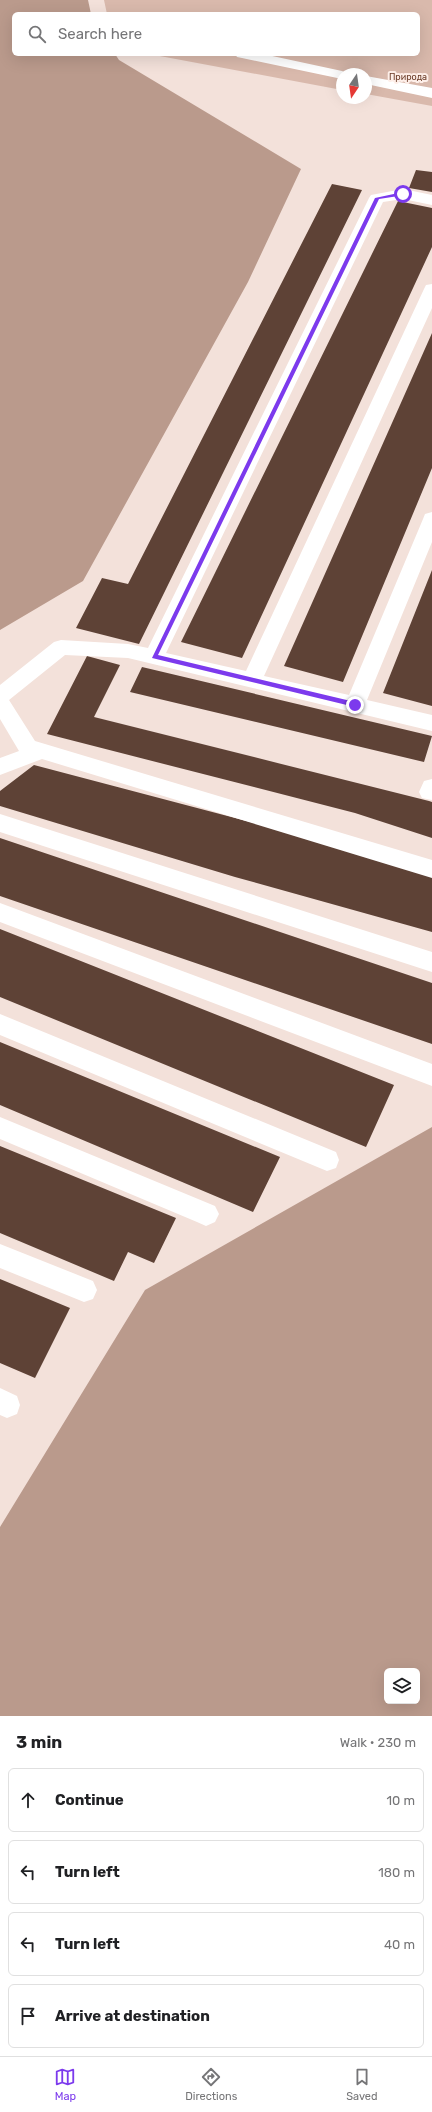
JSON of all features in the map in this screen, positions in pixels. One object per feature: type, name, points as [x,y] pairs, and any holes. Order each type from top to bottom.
[{"type":"lane","points":[[252,56],[336,74]]},
{"type":"lane","points":[[372,81],[432,93]]},
{"type":"lane","points":[[154,657],[378,198],[403,194],[432,200]]},
{"type":"lane","points":[[252,680],[432,289]]},
{"type":"lane","points":[[355,705],[432,520]]},
{"type":"lane","points":[[0,696],[61,647],[128,651],[432,723]]},
{"type":"lane","points":[[0,702],[28,747],[432,869]]},
{"type":"lane","points":[[0,767],[41,751]]},
{"type":"lane","points":[[0,823],[432,962]]},
{"type":"lane","points":[[0,912],[432,1075]]},
{"type":"lane","points":[[0,1024],[327,1160]]},
{"type":"lane","points":[[0,1128],[206,1214]]},
{"type":"lane","points":[[0,1256],[84,1290]]},
{"type":"green space","name":"Природа","points":[[104,0],[432,0],[432,106],[372,95],[372,68],[336,68],[336,89],[160,56],[420,56],[420,12],[107,12]]},
{"type":"shaded area","points":[[0,0],[88,0],[91,12],[12,12],[12,56],[116,56],[119,60],[301,169],[248,282],[83,581],[0,630]]},
{"type":"shaded area","points":[[432,1127],[432,1716],[0,1716],[0,1527],[145,1290]]},
{"type":"building","points":[[416,170],[432,172],[432,192],[409,188]]},
{"type":"building","points":[[332,184],[362,190],[139,644],[76,628],[102,578],[128,584]]},
{"type":"building","points":[[398,201],[432,208],[432,247],[242,658],[181,642]]},
{"type":"building","points":[[432,333],[432,468],[343,682],[284,666]]},
{"type":"building","points":[[432,570],[432,706],[383,693]]},
{"type":"building","points":[[87,656],[120,665],[94,717],[432,802],[432,838],[355,813],[47,734]]},
{"type":"building","points":[[142,667],[432,736],[424,762],[130,692]]},
{"type":"building","points":[[34,765],[432,870],[432,932],[235,877],[0,806],[0,791]]},
{"type":"building","points":[[0,838],[432,983],[432,1044],[0,896]]},
{"type":"building","points":[[0,929],[394,1085],[366,1147],[0,997]]},
{"type":"building","points":[[0,1042],[280,1157],[253,1212],[0,1105]]},
{"type":"building","points":[[0,1146],[176,1218],[154,1263],[128,1252],[114,1281],[0,1233]]},
{"type":"building","points":[[0,1279],[70,1308],[35,1378],[0,1363]]},
{"type":"route","points":[[355,705],[154,657],[378,198],[403,194]]}]
